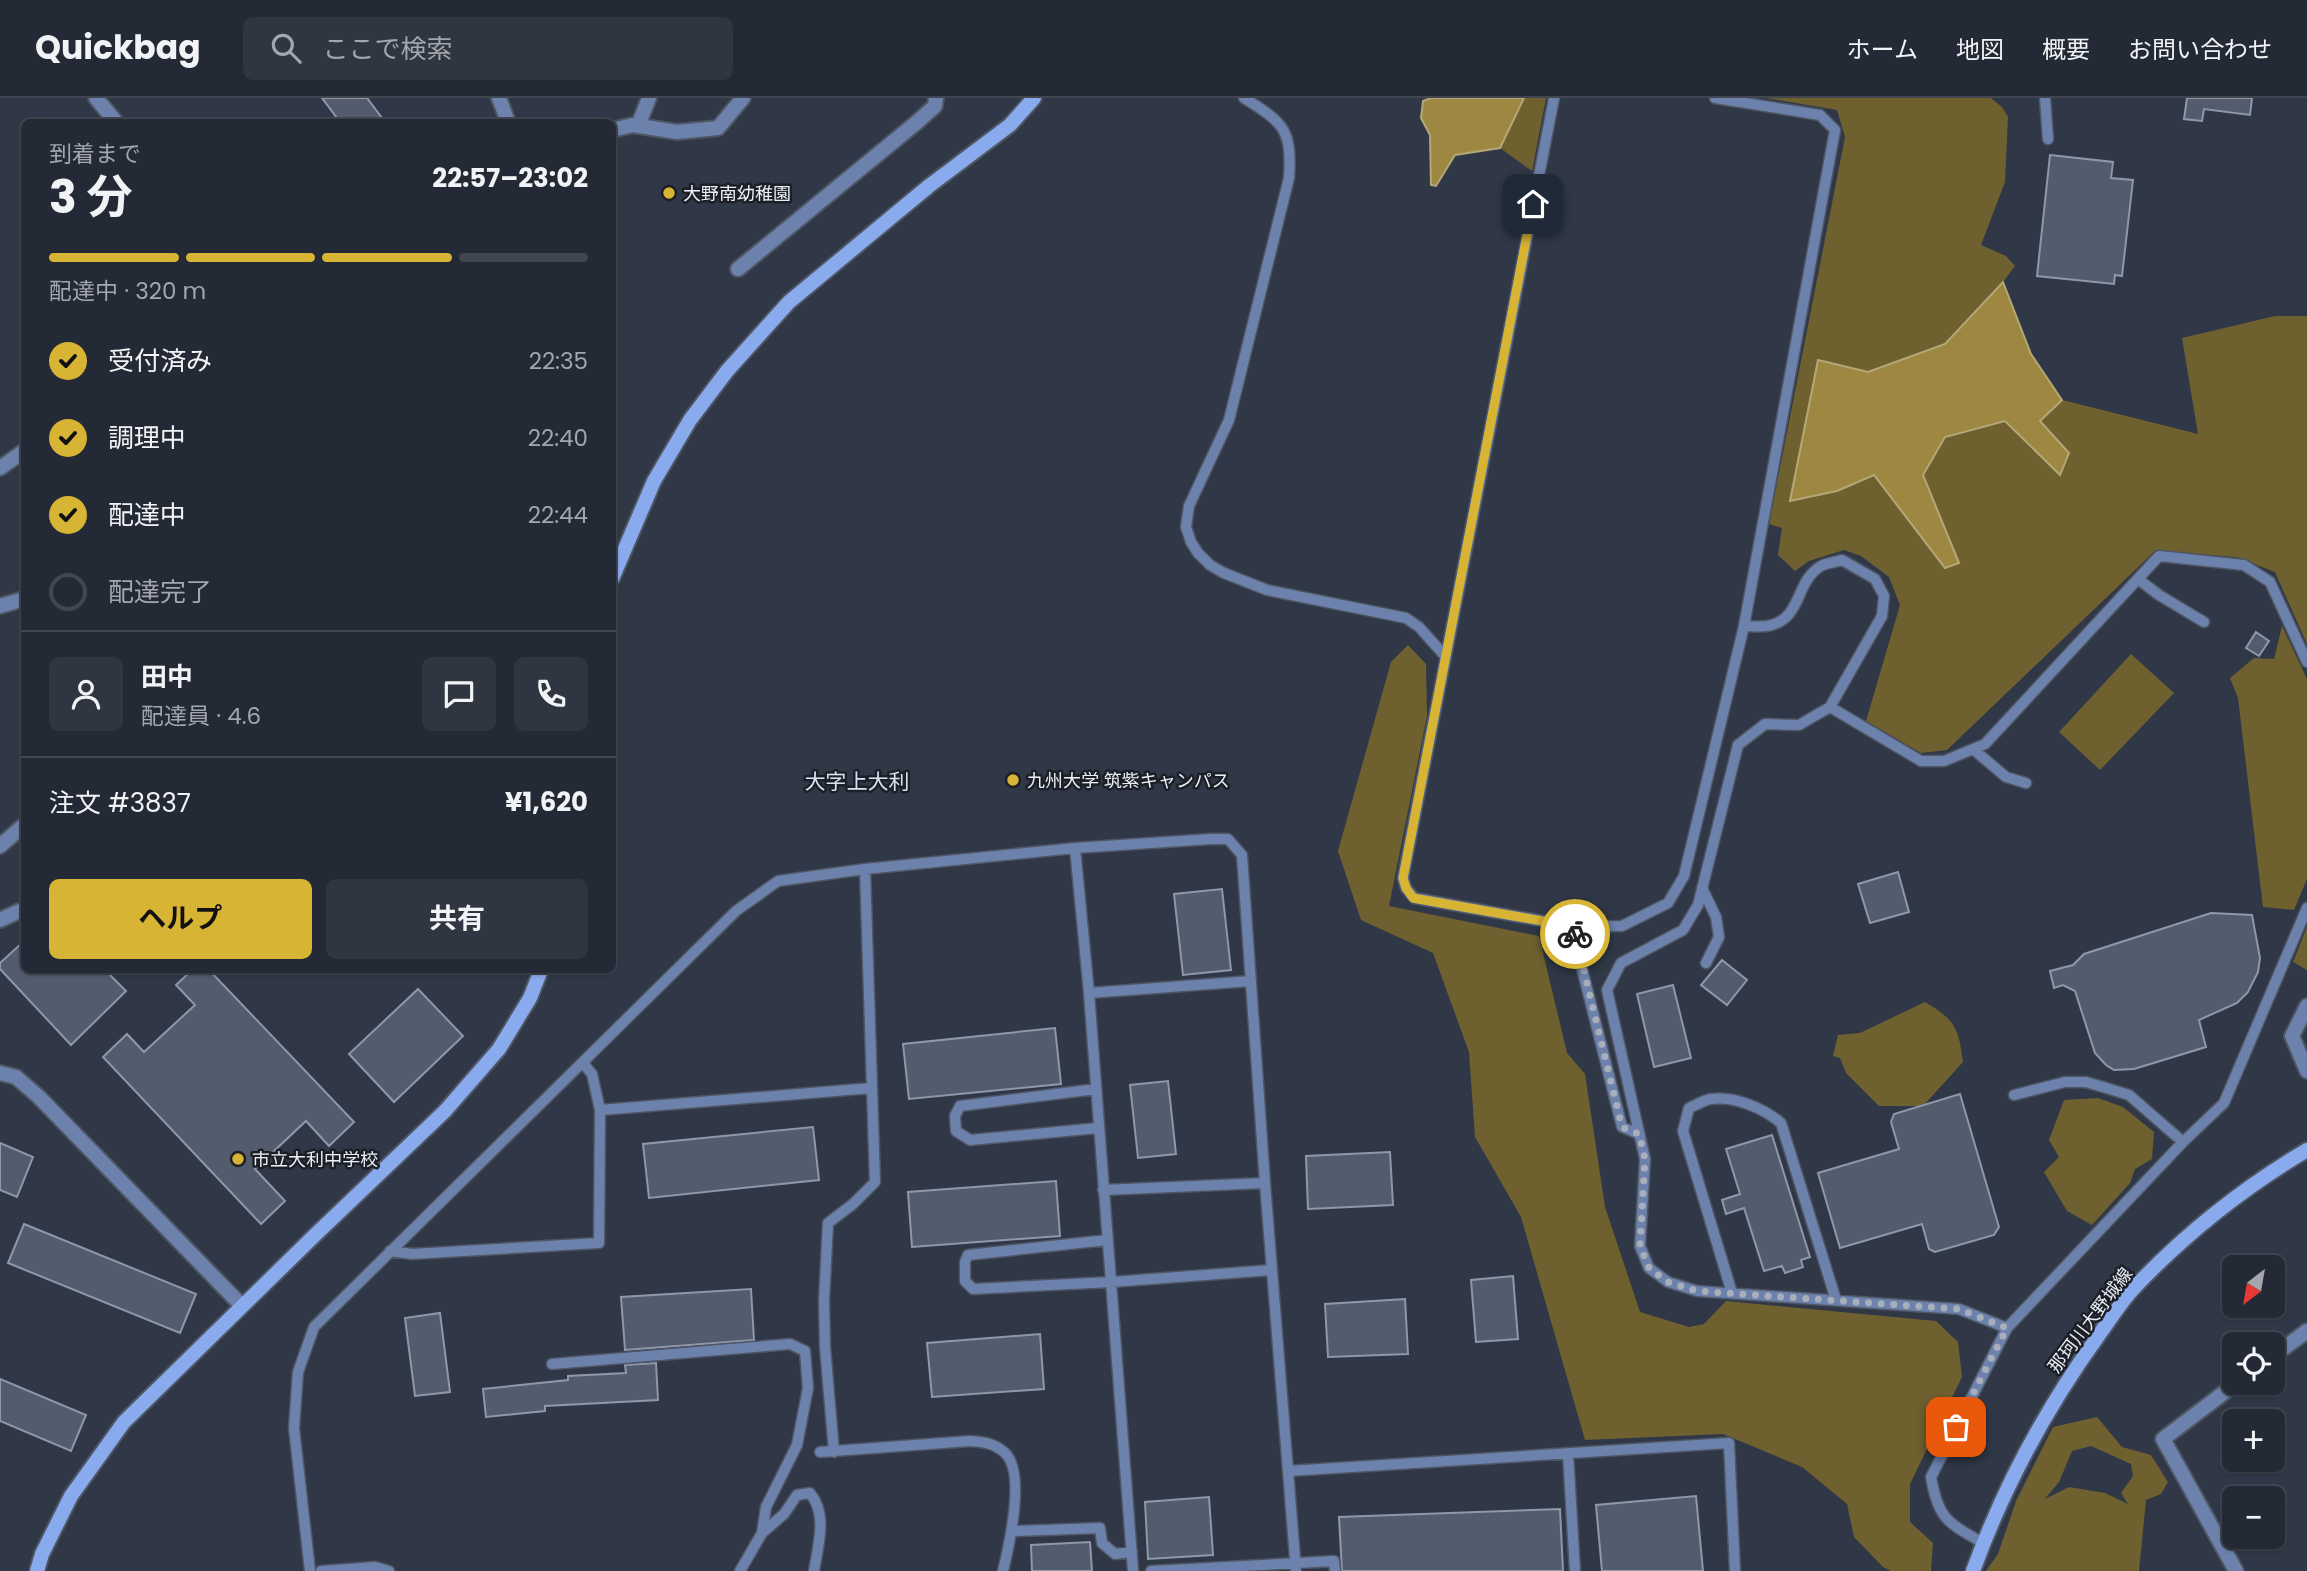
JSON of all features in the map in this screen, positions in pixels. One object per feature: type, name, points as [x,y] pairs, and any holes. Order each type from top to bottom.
[{"type":"street","points":[[96,98],[114,119]]},
{"type":"street","points":[[499,98],[507,119]]},
{"type":"street","points":[[638,126],[649,98]]},
{"type":"street","points":[[616,129],[633,125],[677,132],[718,128],[743,98]]},
{"type":"street","points":[[738,269],[916,123],[935,106],[936,98]]},
{"type":"street","points":[[616,570],[654,481],[690,420],[727,371],[789,302],[918,195],[1010,125],[1034,98]]},
{"type":"street","points":[[0,468],[21,453]]},
{"type":"street","points":[[0,606],[21,600]]},
{"type":"street","points":[[0,846],[21,828]]},
{"type":"street","points":[[0,920],[21,910]]},
{"type":"street","points":[[37,1571],[42,1553],[71,1496],[124,1422],[445,1111],[499,1049],[530,999],[540,973]]},
{"type":"street","points":[[2307,1006],[2292,1036],[2307,1071]]},
{"type":"street","points":[[0,1073],[16,1077],[39,1097],[242,1306]]},
{"type":"street","name":"那珂川大野城線","points":[[1973,1571],[1983,1543],[2032,1438],[2082,1358],[2131,1291],[2182,1240],[2261,1177],[2307,1150]]},
{"type":"street","points":[[2285,1347],[2307,1331]]},
{"type":"street","points":[[2222,1394],[2163,1439],[2236,1571]]},
{"type":"lane","points":[[1244,98],[1276,118],[1287,137],[1289,177],[1230,419],[1189,506],[1186,527],[1191,542],[1210,565],[1267,590],[1406,618],[1419,627],[1445,656]]},
{"type":"lane","points":[[1554,98],[1403,878],[1413,898],[1576,927],[1622,926],[1668,902],[1684,876],[1744,626],[1835,130],[1820,115],[1715,98]]},
{"type":"lane","points":[[2045,98],[2048,139]]},
{"type":"lane","points":[[1830,707],[1921,761],[1944,761],[1985,744],[2159,556],[2244,565],[2270,582],[2307,662]]},
{"type":"lane","points":[[1744,626],[1767,626],[1785,620],[1796,605],[1805,582],[1821,566],[1842,560],[1875,579],[1884,596],[1882,616],[1830,707],[1799,725],[1765,724],[1738,745],[1698,905],[1683,930],[1620,963],[1607,990],[1645,1159],[1640,1246],[1649,1268],[1668,1282],[1697,1291],[1959,1309],[2007,1328]]},
{"type":"lane","points":[[2138,579],[2204,622]]},
{"type":"lane","points":[[1972,749],[2006,777],[2026,783]]},
{"type":"lane","points":[[310,1571],[294,1428],[298,1372],[314,1327],[736,911],[778,881],[865,869],[1075,848],[1210,839],[1228,839],[1242,855],[1296,1567]]},
{"type":"lane","points":[[1075,848],[1097,1089],[1133,1571]]},
{"type":"lane","points":[[834,1452],[824,1324],[828,1223],[853,1205],[875,1182],[865,869]]},
{"type":"lane","points":[[1702,888],[1716,917],[1718,937],[1706,963]]},
{"type":"lane","points":[[1983,1543],[1950,1524],[1934,1497],[1931,1476],[2007,1328],[2183,1142],[2224,1103],[2307,908]]},
{"type":"lane","points":[[1576,927],[1574,937],[1622,1127],[1639,1134]]},
{"type":"lane","points":[[1089,993],[1251,981]]},
{"type":"lane","points":[[390,1251],[412,1254],[599,1243],[600,1110],[592,1074],[583,1063]]},
{"type":"lane","points":[[2014,1095],[2065,1082],[2094,1084],[2129,1095],[2183,1142]]},
{"type":"lane","points":[[600,1110],[872,1088]]},
{"type":"lane","points":[[1097,1089],[960,1106],[955,1116],[956,1131],[970,1140],[1098,1128]]},
{"type":"lane","points":[[1732,1293],[1683,1132],[1689,1108],[1710,1099],[1731,1100],[1766,1111],[1781,1123],[1836,1300]]},
{"type":"lane","points":[[1103,1190],[1265,1184]]},
{"type":"lane","points":[[1107,1240],[968,1255],[965,1262],[965,1281],[973,1289],[1272,1270]]},
{"type":"lane","points":[[552,1364],[790,1344],[806,1351],[808,1388],[797,1445],[766,1507],[762,1533]]},
{"type":"lane","points":[[820,1452],[970,1441],[989,1442],[1007,1455],[1015,1476],[1013,1531],[1003,1571]]},
{"type":"lane","points":[[1288,1471],[1729,1443],[1735,1571]]},
{"type":"lane","points":[[1568,1453],[1575,1571]]},
{"type":"lane","points":[[740,1571],[762,1533],[784,1514],[797,1495],[810,1493],[817,1501],[821,1526],[814,1571]]},
{"type":"lane","points":[[1013,1531],[1100,1528],[1102,1544],[1115,1555],[1132,1552]]},
{"type":"lane","points":[[1151,1571],[1296,1567],[1334,1561],[1335,1571]]},
{"type":"lane","points":[[321,1571],[375,1567],[389,1571]]},
{"type":"shaded area","points":[[1431,98],[1524,98],[1500,148],[1455,155],[1436,186],[1431,185],[1430,135],[1421,118],[1423,101]]},
{"type":"shaded area","points":[[1524,98],[1546,98],[1532,171],[1500,148]]},
{"type":"shaded area","points":[[1766,98],[1991,98],[2002,107],[2008,117],[2005,182],[1981,245],[2006,256],[2015,266],[1945,344],[1867,372],[1837,491],[1874,475],[1945,568],[1959,563],[1923,475],[1945,437],[2005,421],[2069,453],[2040,421],[2062,400],[2198,434],[2182,338],[2275,316],[2307,316],[2307,644],[2275,572],[2236,557],[2155,551],[1947,750],[1921,753],[1866,721],[1900,605],[1889,577],[1861,556],[1844,550],[1809,561],[1795,571],[1778,555],[1782,528],[1769,524],[1845,137],[1837,110]]},
{"type":"shaded area","points":[[2003,282],[2031,354],[2062,400],[2040,421],[2069,453],[2060,475],[2005,421],[1945,437],[1923,475],[1959,563],[1945,568],[1874,475],[1837,491],[1790,501],[1818,360],[1868,372],[1945,344]]},
{"type":"shaded area","points":[[2282,626],[2307,679],[2307,879],[2294,910],[2263,907],[2238,698],[2230,678],[2254,658],[2274,659]]},
{"type":"shaded area","points":[[1408,645],[1426,664],[1427,716],[1389,906],[1539,936],[1567,1053],[1585,1074],[1605,1207],[1640,1312],[1689,1327],[1704,1324],[1726,1301],[1936,1321],[1958,1342],[1962,1377],[1910,1484],[1910,1522],[1933,1543],[1931,1571],[1891,1571],[1883,1567],[1854,1537],[1847,1504],[1802,1467],[1723,1434],[1585,1440],[1521,1217],[1475,1137],[1469,1052],[1433,953],[1361,920],[1338,851],[1391,662]]},
{"type":"shaded area","points":[[2131,654],[2174,693],[2100,770],[2059,732]]},
{"type":"shaded area","points":[[2307,927],[2307,970],[2293,962]]},
{"type":"shaded area","points":[[1925,1002],[1943,1014],[1954,1026],[1960,1041],[1963,1062],[1923,1106],[1879,1106],[1846,1073],[1840,1058],[1833,1056],[1838,1035],[1860,1033]]},
{"type":"shaded area","points":[[2098,1098],[2123,1107],[2154,1132],[2152,1159],[2135,1169],[2130,1183],[2092,1225],[2067,1211],[2044,1172],[2059,1157],[2049,1140],[2064,1100]]},
{"type":"shaded area","points":[[2097,1417],[2122,1447],[2151,1455],[2168,1482],[2161,1494],[2146,1500],[2139,1571],[1986,1571],[1998,1554],[2016,1501],[2053,1427]],"holes":[[[2091,1446],[2131,1464],[2133,1476],[2121,1493],[2128,1504],[2105,1493],[2069,1487],[2045,1499],[2059,1482],[2072,1451]]]},
{"type":"building","points":[[322,98],[367,98],[383,119],[338,119]]},
{"type":"building","points":[[2187,98],[2252,98],[2250,115],[2204,109],[2202,121],[2184,119]]},
{"type":"building","points":[[2050,155],[2113,162],[2111,178],[2133,180],[2122,276],[2115,275],[2114,284],[2037,276]]},
{"type":"building","points":[[2256,632],[2269,641],[2259,656],[2246,648]]},
{"type":"building","points":[[1898,872],[1909,912],[1870,923],[1858,884]]},
{"type":"building","points":[[1222,889],[1231,970],[1183,975],[1174,894]]},
{"type":"building","points":[[2211,913],[2252,915],[2260,958],[2258,972],[2248,992],[2237,1003],[2199,1020],[2206,1047],[2134,1069],[2114,1070],[2106,1065],[2095,1053],[2075,991],[2063,985],[2054,988],[2050,971],[2073,965],[2084,954]]},
{"type":"building","points":[[21,944],[21,973],[108,973],[126,991],[71,1045],[0,969],[0,963]]},
{"type":"building","points":[[1722,960],[1747,980],[1727,1005],[1701,985]]},
{"type":"building","points":[[189,973],[212,973],[354,1122],[329,1146],[306,1121],[255,1169],[285,1201],[261,1224],[103,1057],[127,1034],[144,1052],[195,1005],[176,985]]},
{"type":"building","points":[[1673,985],[1691,1058],[1654,1067],[1637,994]]},
{"type":"building","points":[[418,989],[463,1036],[394,1102],[349,1054]]},
{"type":"building","points":[[1055,1028],[1061,1084],[909,1099],[903,1044]]},
{"type":"building","points":[[1168,1081],[1176,1154],[1138,1158],[1130,1085]]},
{"type":"building","points":[[1960,1094],[1999,1227],[1994,1235],[1935,1252],[1929,1249],[1922,1224],[1840,1248],[1818,1173],[1899,1149],[1891,1122],[1894,1114]]},
{"type":"building","points":[[813,1127],[819,1180],[649,1198],[643,1144]]},
{"type":"building","points":[[1772,1135],[1810,1257],[1801,1260],[1803,1267],[1785,1273],[1782,1266],[1764,1271],[1744,1208],[1726,1214],[1722,1200],[1740,1194],[1726,1149]]},
{"type":"building","points":[[0,1143],[33,1157],[17,1197],[0,1190]]},
{"type":"building","points":[[1390,1152],[1393,1205],[1308,1209],[1306,1156]]},
{"type":"building","points":[[1056,1181],[1060,1236],[912,1247],[908,1192]]},
{"type":"building","points":[[24,1224],[196,1294],[180,1333],[8,1263]]},
{"type":"building","points":[[1513,1276],[1518,1339],[1476,1342],[1471,1280]]},
{"type":"building","points":[[751,1289],[754,1340],[625,1350],[621,1297]]},
{"type":"building","points":[[1405,1299],[1408,1354],[1328,1357],[1325,1304]]},
{"type":"building","points":[[440,1313],[450,1392],[415,1396],[405,1318]]},
{"type":"building","points":[[1040,1334],[1044,1389],[932,1397],[927,1343]]},
{"type":"building","points":[[656,1363],[658,1400],[545,1406],[545,1411],[486,1417],[483,1389],[568,1380],[568,1376],[626,1373],[625,1365]]},
{"type":"building","points":[[0,1379],[86,1415],[71,1451],[0,1421]]},
{"type":"building","points":[[1696,1496],[1703,1571],[1602,1571],[1596,1505]]},
{"type":"building","points":[[1209,1497],[1213,1555],[1148,1559],[1145,1502]]},
{"type":"building","points":[[1560,1509],[1563,1571],[1342,1571],[1339,1517]]},
{"type":"building","points":[[1090,1542],[1092,1571],[1032,1571],[1031,1545]]},
{"type":"way so far","points":[[1575,934],[1622,1127],[1639,1134],[1645,1159],[1640,1246],[1649,1268],[1668,1282],[1697,1291],[1959,1309],[2007,1328],[1956,1427]]},
{"type":"place","name":"大野南幼稚園","points":[[669,193]]},
{"type":"place","name":"九州大学 筑紫キャンパス","points":[[1013,780]]},
{"type":"place","name":"市立大利中学校","points":[[238,1159]]},
{"type":"district","name":"大字上大利","points":[[857,781]]},
{"type":"route","points":[[1533,204],[1403,878],[1413,898],[1576,927],[1575,934]]}]
